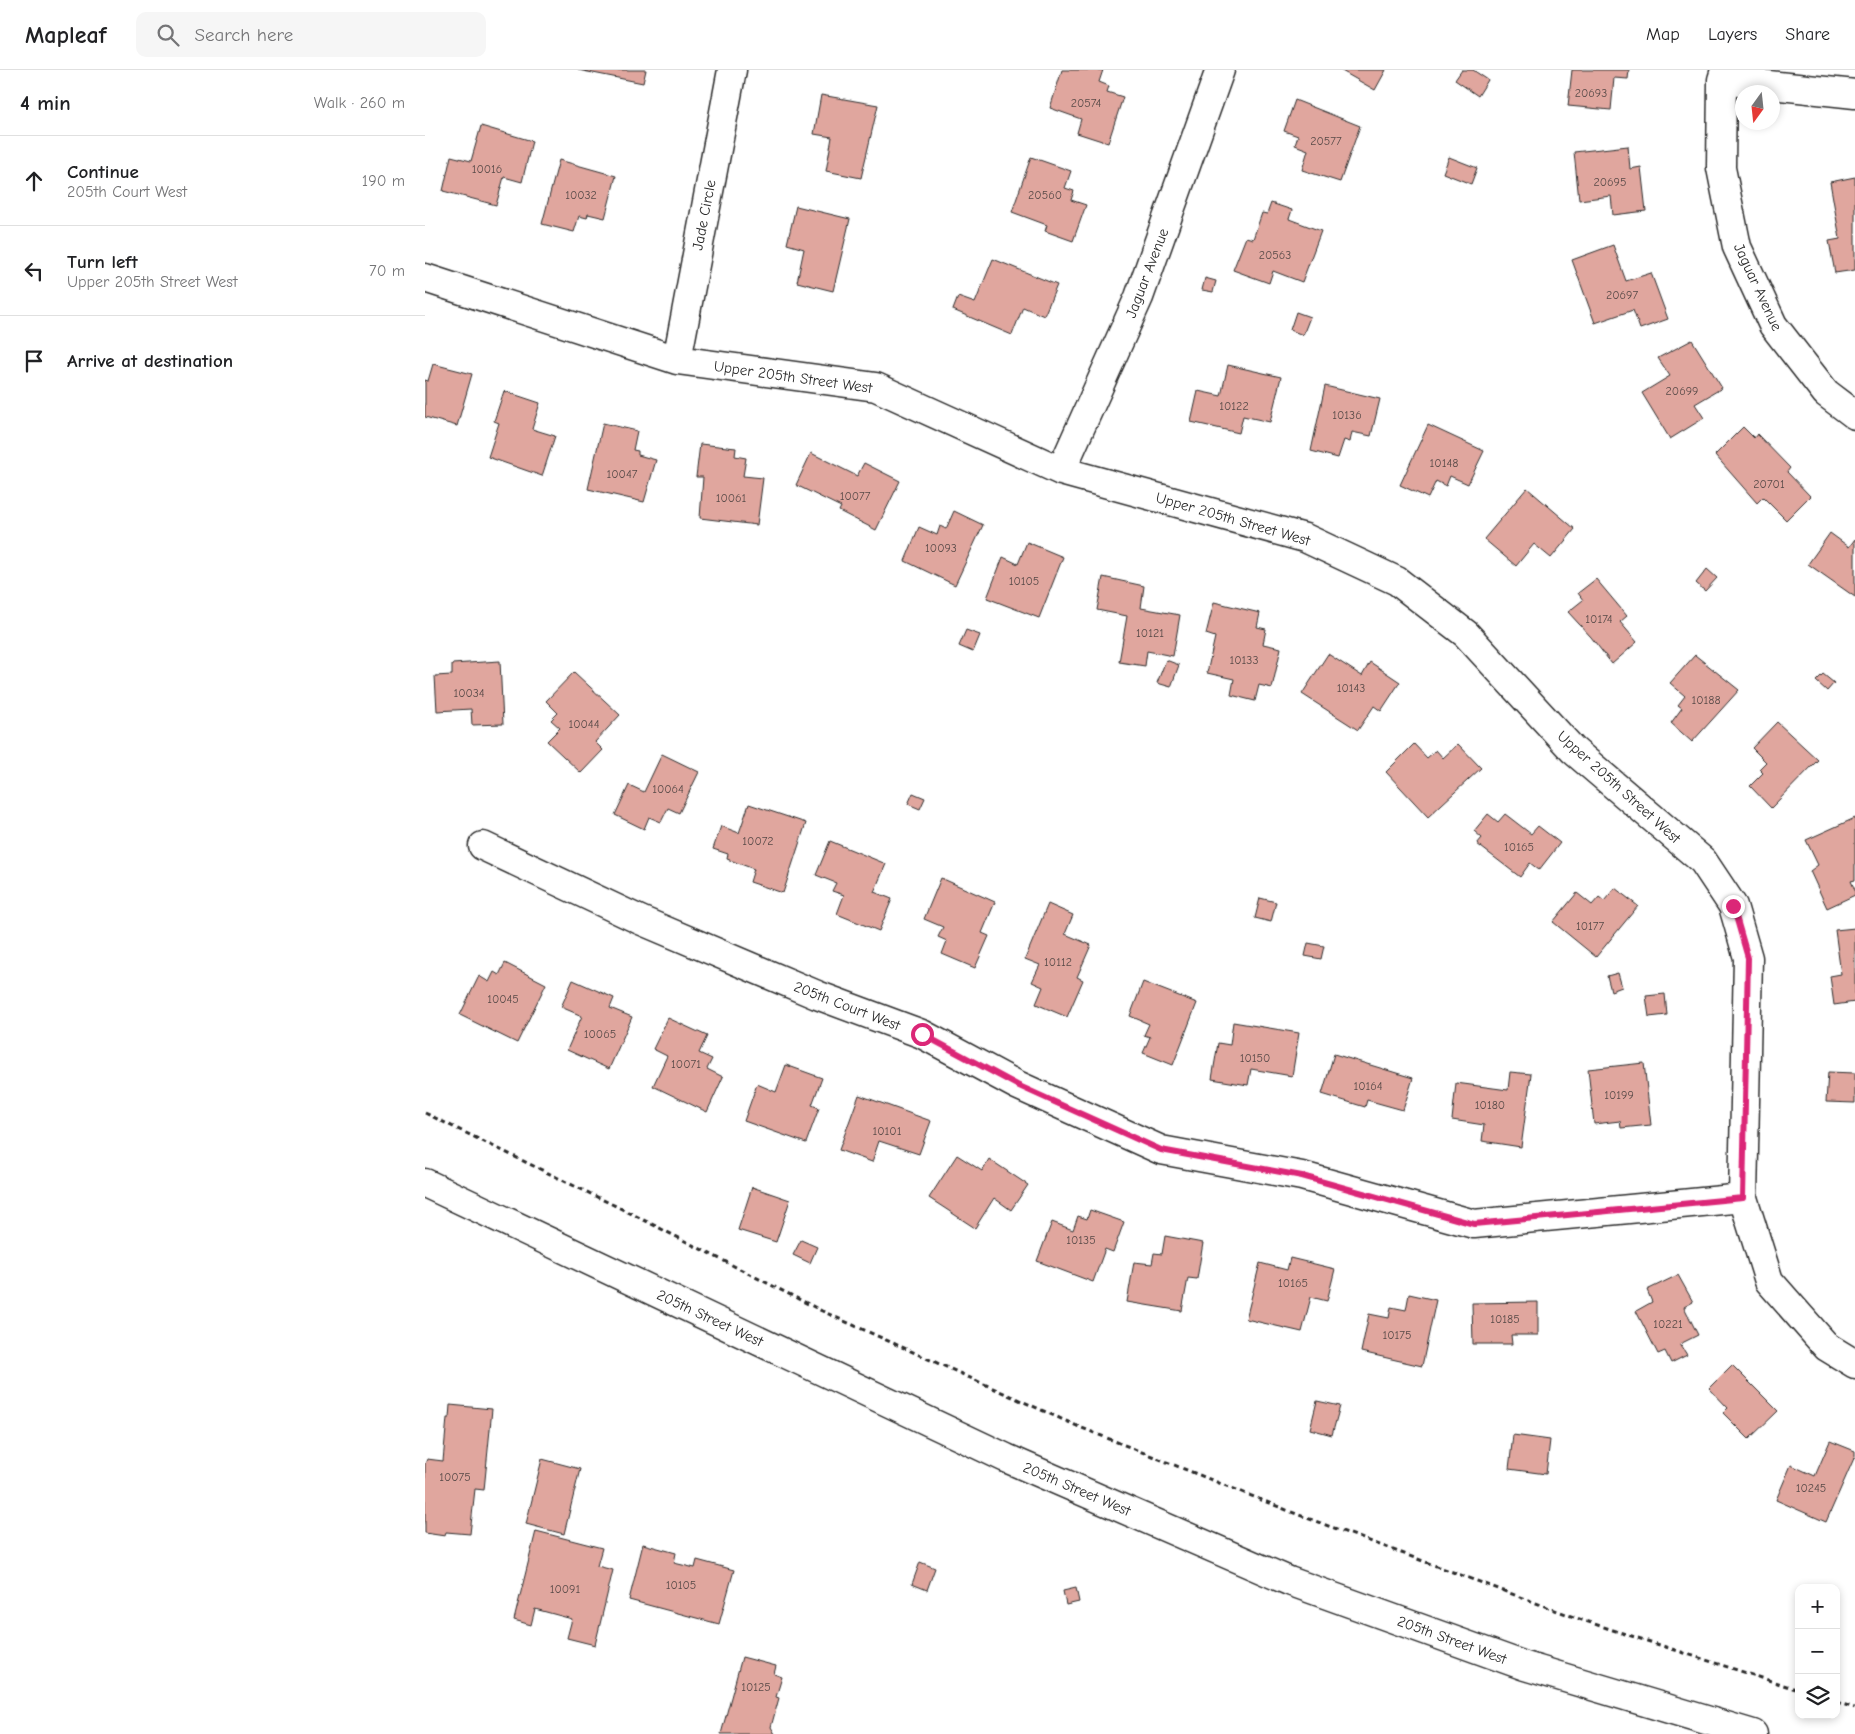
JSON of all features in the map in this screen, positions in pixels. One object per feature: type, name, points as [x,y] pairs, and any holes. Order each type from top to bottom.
[{"type":"street","name":"Jade Circle","points":[[677,360],[731,70]]},
{"type":"street","name":"Jaguar Avenue","points":[[1061,471],[1139,297],[1220,70]]},
{"type":"street","name":"Jaguar Avenue","points":[[1723,75],[1721,168],[1737,247],[1773,325],[1826,393],[1855,415]]},
{"type":"street","points":[[1723,75],[1855,94]]},
{"type":"street","name":"Upper 205th Street West","points":[[425,278],[677,360],[875,387],[1061,471],[1305,538],[1397,581],[1466,634],[1573,750],[1703,861],[1733,906],[1748,958],[1743,1198],[1769,1281],[1827,1347],[1855,1364]]},
{"type":"street","name":"205th Court West","points":[[483,846],[640,920],[817,995],[922,1034],[1017,1085],[1161,1150],[1302,1176],[1474,1224],[1743,1198]]},
{"type":"street","name":"205th Street West","points":[[425,1183],[1006,1458],[1289,1581],[1525,1666],[1753,1734]]},
{"type":"path","points":[[425,1113],[632,1214],[823,1311],[1077,1426],[1299,1515],[1582,1620],[1795,1689]]},
{"type":"path","points":[[1840,1703],[1855,1708]]},
{"type":"building","points":[[578,70],[646,70],[643,83]]},
{"type":"building","points":[[1062,70],[1103,70],[1099,82],[1109,86],[1107,92],[1123,97],[1108,143],[1077,133],[1081,119],[1050,108]]},
{"type":"building","points":[[1340,70],[1386,70],[1375,90]]},
{"type":"building","points":[[1462,70],[1473,70],[1488,80],[1478,96],[1455,80]]},
{"type":"building","points":[[1572,70],[1629,70],[1628,79],[1614,78],[1611,110],[1568,106]]},
{"type":"building","points":[[821,95],[878,105],[861,178],[826,171],[832,137],[814,134]]},
{"type":"building","points":[[1295,100],[1360,126],[1340,182],[1302,170],[1308,150],[1295,145],[1298,136],[1284,131]]},
{"type":"building","points":[[481,126],[532,141],[522,182],[504,177],[496,205],[443,191],[451,156],[471,161]]},
{"type":"building","points":[[1628,146],[1630,169],[1641,167],[1646,211],[1613,215],[1611,196],[1579,200],[1574,152]]},
{"type":"building","points":[[1031,157],[1071,171],[1065,188],[1074,191],[1071,200],[1086,205],[1073,241],[1045,231],[1047,225],[1012,212]]},
{"type":"building","points":[[1449,157],[1477,168],[1471,184],[1443,173]]},
{"type":"building","points":[[559,160],[616,176],[605,218],[588,214],[587,218],[579,216],[574,232],[542,224]]},
{"type":"building","points":[[1855,177],[1855,270],[1835,273],[1829,241],[1840,239],[1830,182]]},
{"type":"building","points":[[1271,203],[1292,210],[1289,219],[1321,231],[1302,282],[1273,271],[1269,283],[1233,270],[1246,237],[1253,239],[1262,213],[1267,214]]},
{"type":"building","points":[[796,206],[850,219],[833,291],[797,282],[804,249],[787,244]]},
{"type":"building","points":[[1613,245],[1626,281],[1651,273],[1668,319],[1640,329],[1633,310],[1595,323],[1572,260]]},
{"type":"building","points":[[993,259],[1057,285],[1044,316],[1023,307],[1012,335],[953,310],[958,297],[975,303]]},
{"type":"building","points":[[1205,278],[1216,281],[1213,292],[1202,290]]},
{"type":"building","points":[[1296,312],[1310,317],[1303,335],[1290,330]]},
{"type":"building","points":[[1692,340],[1722,388],[1695,404],[1704,418],[1670,439],[1642,393],[1670,376],[1658,358]]},
{"type":"building","points":[[433,364],[472,374],[457,426],[425,417],[425,380],[428,381]]},
{"type":"building","points":[[1228,365],[1281,377],[1270,422],[1243,416],[1239,433],[1191,422],[1198,391],[1221,396]]},
{"type":"building","points":[[1325,386],[1380,399],[1371,436],[1352,432],[1350,442],[1344,440],[1338,458],[1311,451]]},
{"type":"building","points":[[504,391],[540,403],[532,429],[555,436],[542,476],[488,457],[499,423],[494,421]]},
{"type":"building","points":[[603,423],[637,431],[633,450],[638,451],[638,455],[656,460],[644,502],[588,489]]},
{"type":"building","points":[[1428,425],[1484,451],[1468,484],[1450,476],[1446,486],[1436,481],[1428,498],[1400,485]]},
{"type":"building","points":[[1743,427],[1754,438],[1757,434],[1790,468],[1787,472],[1810,496],[1786,520],[1763,497],[1757,503],[1715,455]]},
{"type":"building","points":[[700,444],[736,448],[735,456],[746,458],[743,476],[763,478],[757,525],[700,518],[703,477],[696,477]]},
{"type":"building","points":[[811,453],[857,476],[864,463],[900,481],[876,530],[839,511],[841,507],[796,485]]},
{"type":"building","points":[[1527,488],[1575,529],[1551,558],[1534,544],[1516,566],[1484,539]]},
{"type":"building","points":[[954,511],[983,525],[955,585],[905,561],[919,527],[937,535],[940,526],[946,529]]},
{"type":"building","points":[[1830,533],[1849,547],[1855,539],[1855,597],[1808,564]]},
{"type":"building","points":[[1027,542],[1063,557],[1039,618],[987,598],[1003,557],[1018,564]]},
{"type":"building","points":[[1707,569],[1717,578],[1705,591],[1696,583]]},
{"type":"building","points":[[1103,577],[1144,586],[1141,608],[1180,615],[1173,656],[1147,651],[1145,666],[1119,662],[1127,616],[1097,610]]},
{"type":"building","points":[[1596,579],[1627,616],[1620,622],[1637,642],[1612,664],[1568,612],[1583,600],[1578,593]]},
{"type":"building","points":[[1214,602],[1260,613],[1257,627],[1266,629],[1263,644],[1281,648],[1272,688],[1259,685],[1255,701],[1231,695],[1234,679],[1207,673],[1215,637],[1206,634]]},
{"type":"building","points":[[966,630],[980,635],[973,652],[959,646]]},
{"type":"building","points":[[1328,654],[1362,676],[1370,662],[1400,682],[1381,711],[1374,706],[1358,730],[1302,694]]},
{"type":"building","points":[[1695,655],[1739,690],[1692,742],[1671,723],[1682,708],[1678,705],[1685,696],[1670,683]]},
{"type":"building","points":[[1166,660],[1179,665],[1171,687],[1157,683]]},
{"type":"building","points":[[500,661],[503,724],[472,725],[471,709],[437,711],[435,676],[452,675],[452,664]]},
{"type":"building","points":[[574,672],[620,715],[595,742],[603,750],[581,773],[547,741],[560,728],[551,720],[558,713],[546,701]]},
{"type":"building","points":[[1823,674],[1834,683],[1827,691],[1816,681]]},
{"type":"building","points":[[1777,722],[1818,760],[1771,808],[1750,786],[1763,773],[1759,769],[1766,762],[1752,748]]},
{"type":"building","points":[[1414,744],[1427,758],[1436,750],[1443,758],[1458,744],[1481,768],[1428,817],[1386,772]]},
{"type":"building","points":[[662,754],[699,772],[679,813],[668,808],[661,822],[649,817],[644,829],[615,815],[629,785],[644,792]]},
{"type":"building","points":[[913,793],[925,798],[920,809],[908,804]]},
{"type":"building","points":[[749,804],[806,823],[783,893],[750,882],[754,869],[727,859],[728,854],[713,849],[721,826],[739,833]]},
{"type":"building","points":[[1488,814],[1498,822],[1505,814],[1531,834],[1538,826],[1560,843],[1539,870],[1530,863],[1520,877],[1477,844],[1482,838],[1474,831]]},
{"type":"building","points":[[1855,818],[1855,880],[1851,881],[1855,895],[1827,908],[1810,871],[1818,865],[1806,840]]},
{"type":"building","points":[[830,841],[886,864],[874,892],[892,899],[879,931],[837,914],[844,895],[832,891],[836,883],[816,875]]},
{"type":"building","points":[[941,878],[995,902],[982,933],[989,936],[975,968],[942,954],[947,941],[938,937],[943,927],[924,919]]},
{"type":"building","points":[[1615,888],[1638,906],[1596,957],[1553,922],[1577,893],[1592,905],[1599,897],[1604,901]]},
{"type":"building","points":[[1260,898],[1276,902],[1271,922],[1255,918]]},
{"type":"building","points":[[1048,904],[1073,915],[1065,934],[1091,945],[1077,977],[1083,980],[1067,1017],[1036,1004],[1043,987],[1032,982],[1040,965],[1025,959]]},
{"type":"building","points":[[1855,928],[1855,1002],[1834,1005],[1830,976],[1841,974],[1835,930]]},
{"type":"building","points":[[1308,943],[1324,946],[1321,959],[1305,956]]},
{"type":"building","points":[[505,963],[546,984],[517,1043],[460,1015],[479,976],[489,982],[494,972],[499,975]]},
{"type":"building","points":[[1618,973],[1622,987],[1611,991],[1607,976]]},
{"type":"building","points":[[573,980],[614,998],[610,1008],[632,1017],[609,1069],[567,1050],[582,1016],[561,1007]]},
{"type":"building","points":[[1143,982],[1197,1003],[1173,1065],[1143,1053],[1150,1037],[1144,1035],[1149,1024],[1130,1016]]},
{"type":"building","points":[[1665,994],[1667,1015],[1649,1017],[1646,996]]},
{"type":"building","points":[[668,1018],[707,1036],[699,1053],[712,1059],[707,1069],[723,1077],[707,1112],[653,1086],[667,1056],[653,1049]]},
{"type":"building","points":[[1233,1022],[1299,1033],[1292,1076],[1251,1069],[1248,1085],[1212,1079],[1218,1043],[1230,1045]]},
{"type":"building","points":[[1334,1054],[1413,1078],[1403,1110],[1367,1100],[1365,1107],[1322,1094]]},
{"type":"building","points":[[1644,1063],[1651,1125],[1621,1128],[1620,1121],[1594,1124],[1588,1069]]},
{"type":"building","points":[[786,1065],[822,1078],[812,1105],[819,1108],[806,1143],[744,1121],[757,1084],[776,1092]]},
{"type":"building","points":[[1510,1072],[1531,1074],[1521,1147],[1482,1141],[1484,1125],[1452,1120],[1456,1083],[1508,1090]]},
{"type":"building","points":[[1828,1072],[1855,1073],[1855,1103],[1826,1102]]},
{"type":"building","points":[[859,1095],[931,1121],[919,1154],[879,1141],[872,1162],[839,1150]]},
{"type":"building","points":[[957,1155],[982,1171],[989,1159],[1028,1185],[1011,1210],[994,1198],[975,1228],[929,1198]]},
{"type":"building","points":[[752,1187],[790,1200],[776,1242],[738,1230]]},
{"type":"building","points":[[1090,1210],[1124,1222],[1113,1252],[1105,1249],[1093,1282],[1037,1261],[1052,1222],[1073,1230],[1078,1216],[1087,1219]]},
{"type":"building","points":[[1165,1236],[1203,1243],[1197,1279],[1188,1278],[1182,1311],[1127,1302],[1134,1262],[1152,1264],[1154,1253],[1162,1254]]},
{"type":"building","points":[[801,1240],[817,1247],[810,1263],[793,1255]]},
{"type":"building","points":[[1290,1258],[1335,1269],[1327,1301],[1311,1297],[1302,1332],[1246,1319],[1260,1263],[1287,1270]]},
{"type":"building","points":[[1678,1275],[1693,1302],[1684,1307],[1698,1335],[1680,1344],[1687,1355],[1671,1363],[1665,1351],[1658,1354],[1636,1311],[1652,1302],[1647,1290]]},
{"type":"building","points":[[1409,1294],[1436,1300],[1422,1366],[1361,1352],[1369,1314],[1389,1318],[1391,1307],[1406,1310]]},
{"type":"building","points":[[1538,1302],[1538,1335],[1511,1335],[1512,1344],[1473,1344],[1472,1303]]},
{"type":"building","points":[[1732,1365],[1778,1411],[1749,1439],[1723,1413],[1728,1408],[1709,1388]]},
{"type":"building","points":[[1317,1401],[1340,1406],[1332,1435],[1310,1429]]},
{"type":"building","points":[[450,1405],[492,1409],[484,1490],[475,1489],[470,1534],[446,1532],[445,1536],[425,1533],[425,1464],[427,1459],[443,1461]]},
{"type":"building","points":[[1513,1435],[1550,1440],[1546,1474],[1509,1469]]},
{"type":"building","points":[[1830,1441],[1855,1451],[1855,1456],[1826,1522],[1776,1500],[1791,1465],[1815,1476]]},
{"type":"building","points":[[542,1459],[580,1469],[564,1534],[526,1524]]},
{"type":"building","points":[[536,1531],[602,1548],[597,1566],[613,1570],[595,1645],[567,1638],[572,1619],[535,1609],[531,1625],[514,1620]]},
{"type":"building","points":[[643,1544],[676,1553],[674,1563],[695,1568],[697,1560],[734,1570],[719,1624],[629,1600]]},
{"type":"building","points":[[920,1562],[935,1568],[927,1590],[912,1584]]},
{"type":"building","points":[[1076,1588],[1079,1602],[1066,1605],[1063,1591]]},
{"type":"building","points":[[742,1657],[776,1666],[774,1674],[782,1677],[776,1697],[779,1698],[771,1727],[775,1734],[721,1734]]},
{"type":"route","points":[[922,1034],[1017,1085],[1161,1150],[1302,1176],[1474,1224],[1743,1198],[1748,958],[1733,906]]}]
